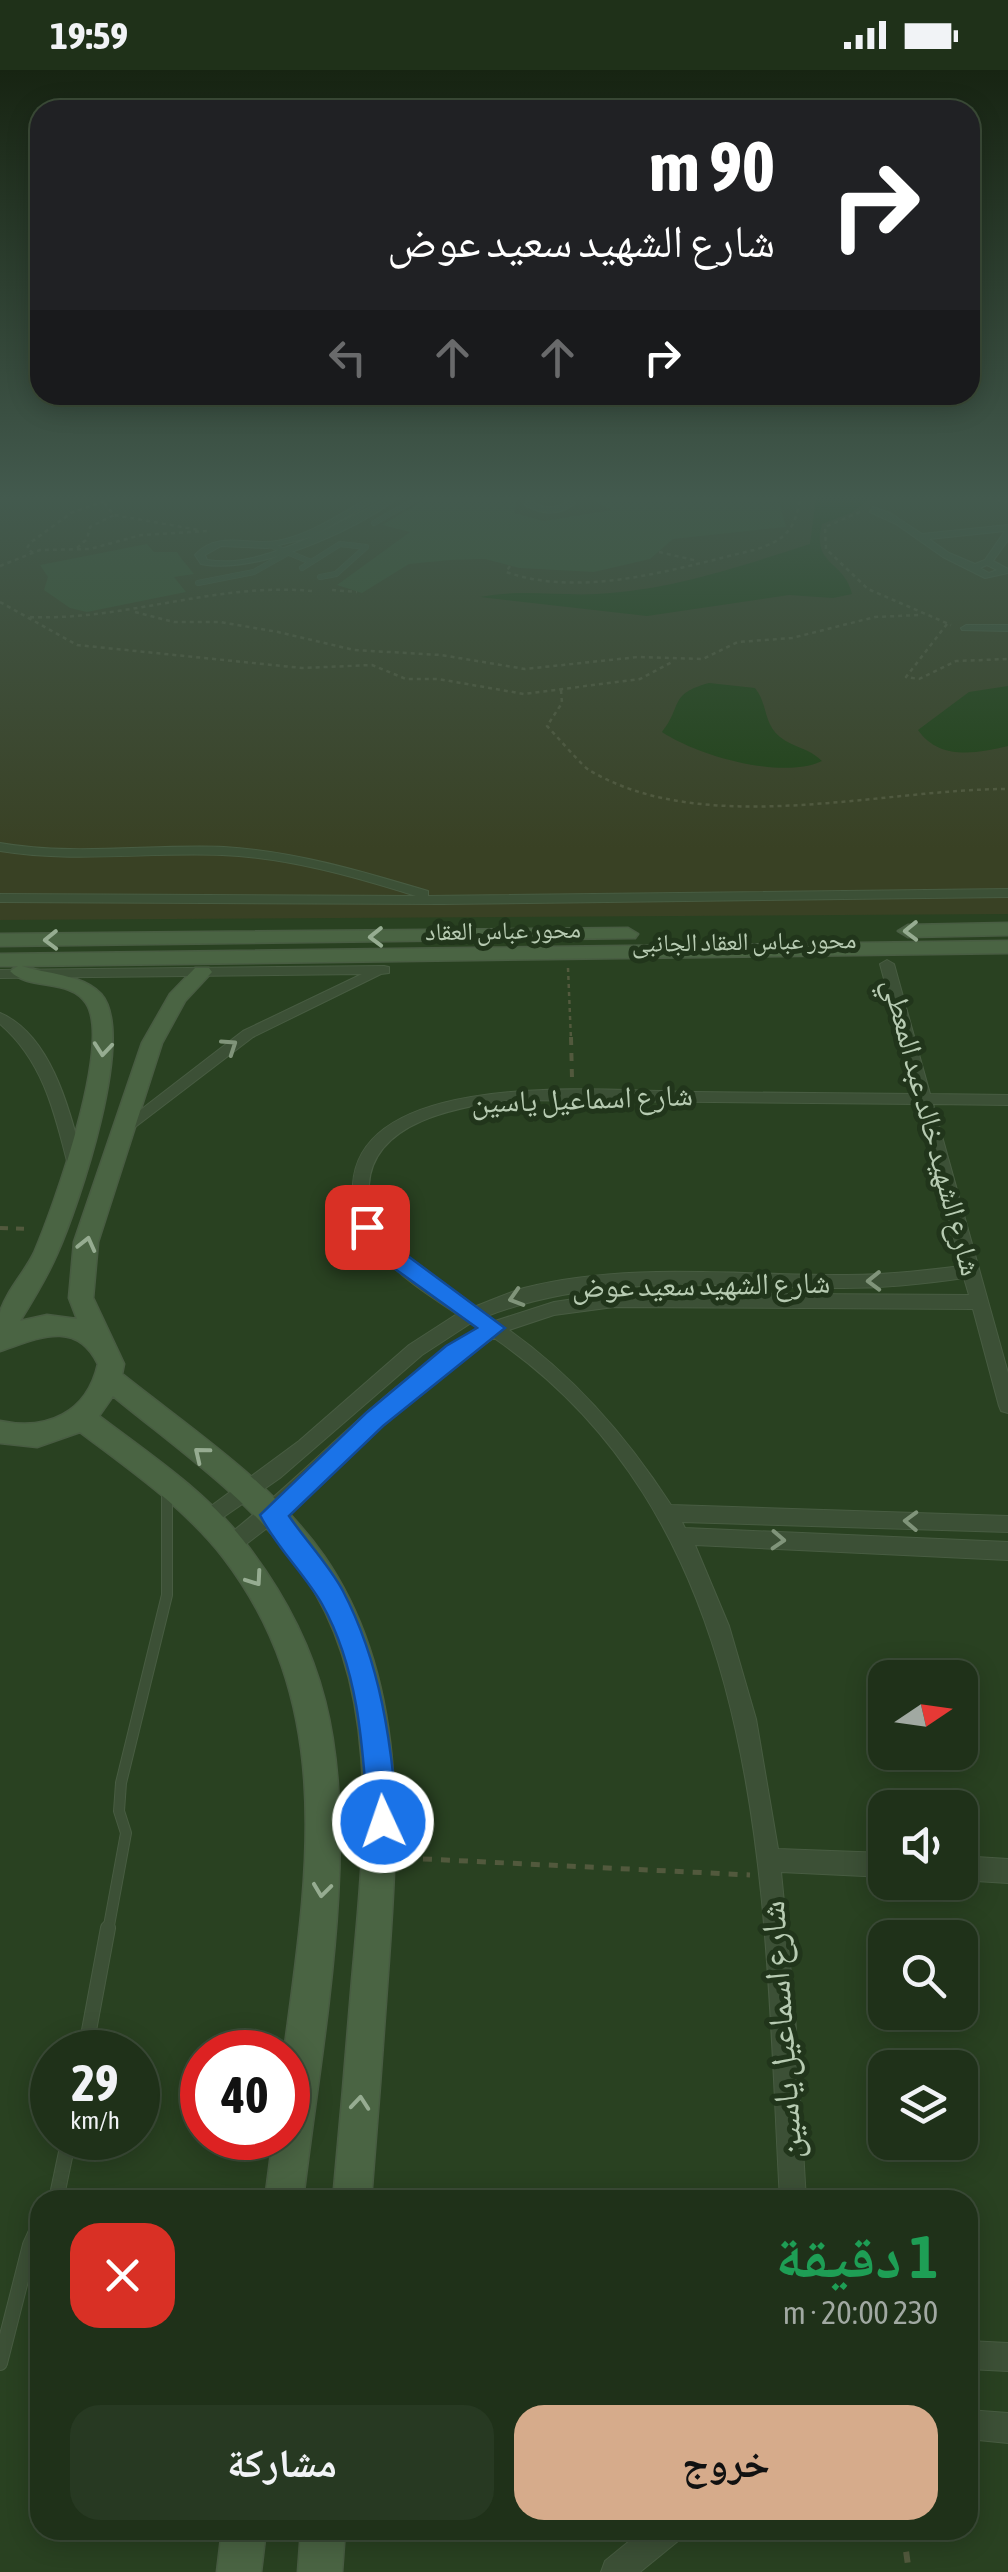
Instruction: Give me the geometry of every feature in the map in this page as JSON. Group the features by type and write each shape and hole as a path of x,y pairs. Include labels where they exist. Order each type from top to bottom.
{"street":[{"path":"966,628 1008,628"},
{"path":"0,848 57,855 165,851 276,854 442,900"},
{"path":"0,898 442,900 1008,892"},
{"name":"محور عباس العقاد","path":"0,960 15,969 297,965 664,942 730,933 1008,929"},
{"path":"730,933 729,940 750,949"},
{"name":"محور عباس العقاد","path":"0,940 664,942 750,949 1003,956"},
{"name":"محور عباس العقاد الجانبى","path":"15,969 202,972 297,965 384,970 887,964 1003,956"},
{"name":"شارع الشهيد خالد عبد المعطي","path":"887,964 1008,1406"},
{"path":"0,1332 34,1278 54,1230 98,1088 104,1022 96,1001 76,986 15,969"},
{"path":"126,1129 248,1034 384,970"},
{"path":"0,1432 46,1434 82,1418 104,1393 111,1364 80,1298 86,1242 152,1043 177,998 202,972"},
{"path":"0,1017 31,1043 44,1063 75,1162"},
{"name":"شارع اسماعيل ياسين","path":"792,2190 770,1868 749,1738 719,1631 680,1536 669,1513 600,1422 561,1383 494,1328 385,1251 367,1227 360,1202 362,1176 373,1152 393,1131 420,1115 476,1099 573,1093 1008,1100"},
{"name":"شارع الشهيد سعيد عوض","path":"206,1522 248,1493 422,1344 472,1314 519,1296 616,1281 882,1281 971,1270"},
{"name":"شارع الشهيد سعيد عوض","path":"230,1545 273,1515 413,1387 494,1328 564,1305 614,1300 980,1302"},
{"path":"0,1341 45,1324 82,1329 97,1338"},
{"path":"110,1379 273,1515 332,1596 359,1663 380,1758 380,1857 353,2190"},
{"path":"82,1418 167,1485 230,1545 262,1588 299,1664 321,1755 326,1858 285,2190"},
{"path":"669,1513 1008,1524"},
{"path":"846,1519 849,1544"},
{"path":"680,1536 1008,1551"},
{"name":"شارع اسماعيل ياسين","path":"770,1868 868,1865"},
{"path":"978,1869 1008,1870"},
{"path":"978,2356 1008,2357"},
{"path":"978,2426 1008,2428"},
{"path":"239,2572 243,2540"},
{"path":"320,2572 323,2540"},
{"path":"616,2572 655,2540"}],"lane":[{"path":"89,2030 126,1833 120,1810 121,1783 166,1595 167,1485"},
{"path":"58,2190 65,2160"},
{"path":"0,2363 30,2257"}],"path":[{"path":"26,615 67,643 302,668 382,666 406,678 457,682 506,692 640,680 676,659"},
{"path":"30,617 79,619 113,615"},
{"path":"146,615 174,622 220,622 342,648 441,655 510,668 554,669 638,657 703,658 738,642 804,636 865,618 920,615 966,628"},
{"path":"947,624 930,651 910,664 906,676 919,679 956,661 1008,659"},
{"path":"561,690 562,703 547,726 552,734 570,746 584,768 657,800 773,803 1008,789"},
{"path":"568,968 573,1093"},
{"path":"0,1228 54,1230"},
{"path":"380,1857 770,1868"},
{"path":"904,2540 909,2572"}],"shaded area":[{"path":"0,615 1008,615 1008,914 0,920"},
{"path":"709,683 755,688 775,732 822,761 805,766 763,767 718,757 662,732 682,696"},
{"path":"1008,686 1008,746 958,752 936,746 918,730 969,692"}],"route":[{"path":"367,1227 385,1251 494,1328 454,1353 374,1420 273,1515 332,1596 354,1645 370,1699 380,1758 383,1822"}]}
